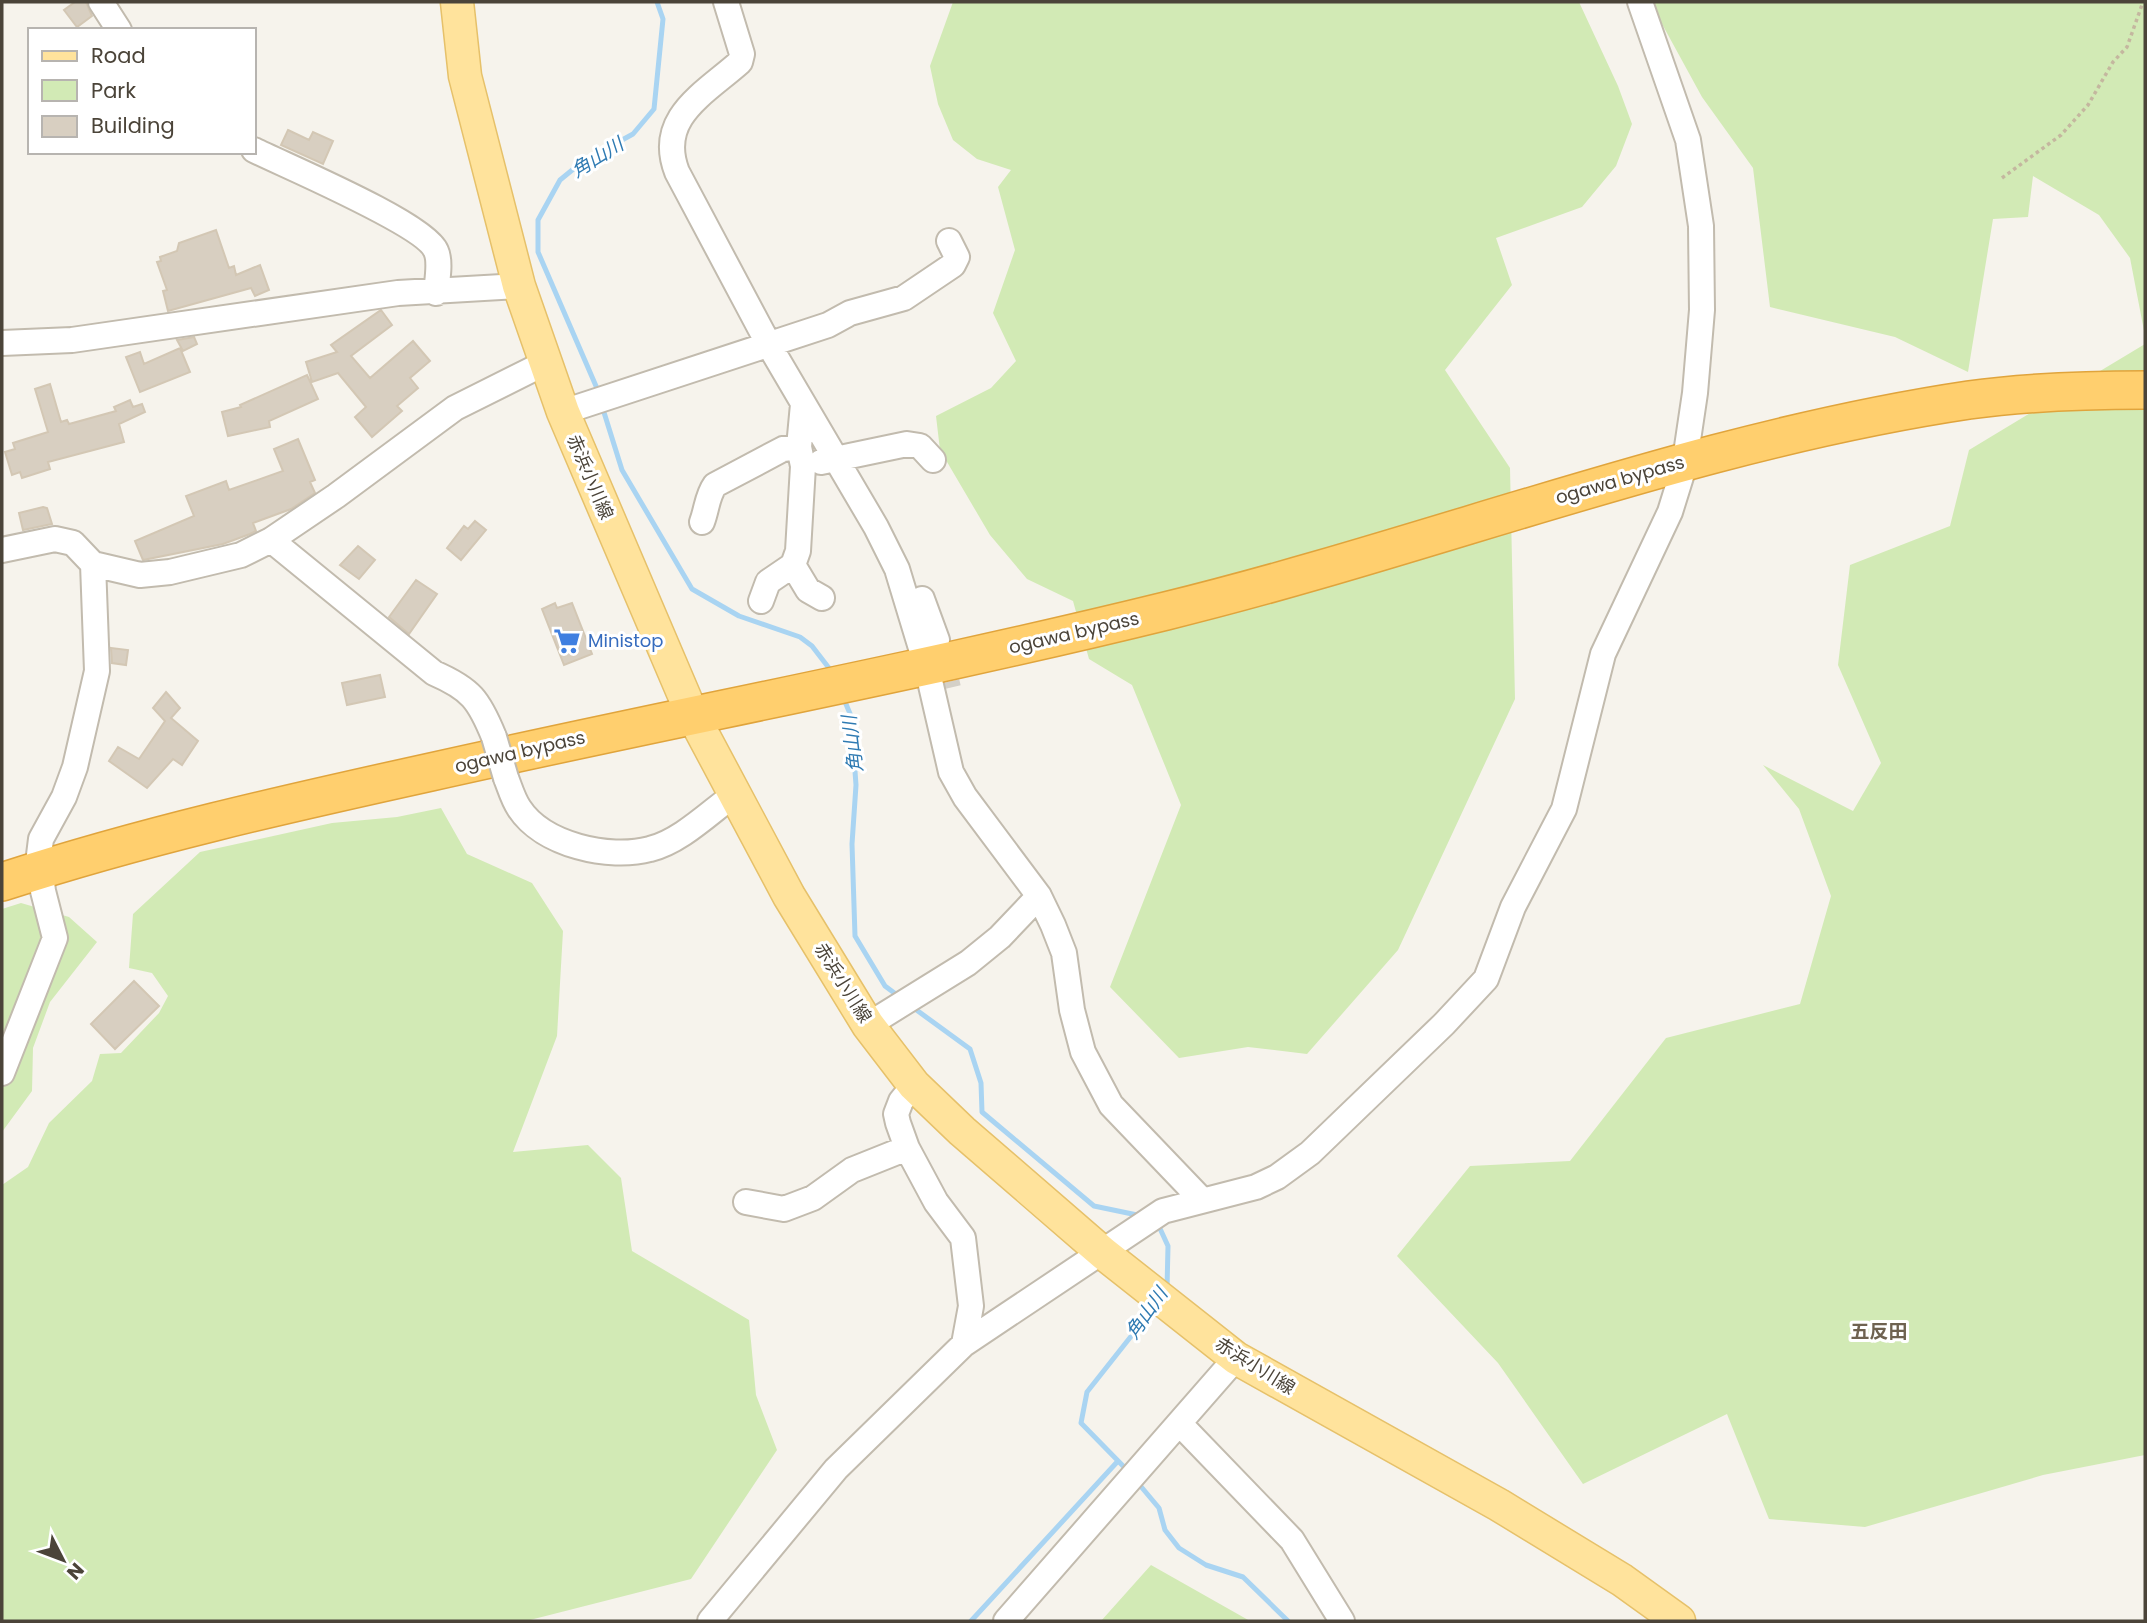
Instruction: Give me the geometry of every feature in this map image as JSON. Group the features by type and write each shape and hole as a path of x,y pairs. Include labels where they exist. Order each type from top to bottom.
{"highway":[{"name":"ogawa bypass","path":"2,882 40,869 231,817 692,714 937,665 1190,605 1684,462 1868,417 1974,400 2145,390"}],"main road":[{"name":"赤浜小川線","path":"457,2 465,76 519,286 545,363 584,405 692,714 789,896 868,1025 914,1085 962,1131 1103,1253 1236,1358 1499,1505 1622,1580 1679,1621"}],"street":[{"path":"101,2 118,28"},
{"path":"726,2 742,54 740,62 684,111 675,124 670,155 691,202 769,345 897,569 937,665 951,772 965,797 1039,896 1064,953 1072,1010 1083,1052 1111,1105 1202,1199"},
{"path":"710,1621 836,1469 964,1343 1163,1211 1256,1187 1277,1177 1310,1153 1444,1024 1486,979 1513,907 1564,808 1603,654 1670,512 1684,462 1695,393 1702,310 1701,226 1688,140 1640,2"},
{"path":"256,151 398,220 433,245 438,254 436,293"},
{"path":"584,405 828,325 850,313 904,299 953,265 957,257 949,241"},
{"path":"2,343 72,340 398,293 436,293 519,286"},
{"path":"2,550 55,539 74,543 93,564 140,575 170,572 241,555 271,540 455,408 545,363"},
{"path":"803,404 801,527 793,565 808,590 822,598"},
{"path":"702,522 708,508 709,493 715,485 783,449 801,457 835,458 907,444 920,446 933,460"},
{"path":"271,540 434,673 461,685 474,697 494,737 518,807 543,832 567,842 607,852 650,849 668,842 735,794"},
{"path":"2,1073 55,938 40,869 41,839 64,797 75,767 97,671 93,564"},
{"path":"761,601 768,582 793,565"},
{"path":"868,1025 968,963 1000,937 1039,896"},
{"path":"914,1085 901,1101 896,1114 907,1147 936,1202 963,1238 971,1306 964,1343"},
{"path":"746,1202 784,1209 813,1198 852,1170 907,1147"},
{"path":"1006,1621 1236,1358"},
{"path":"1180,1424 1293,1540 1342,1621"}],"path":[{"path":"2001,178 2062,135 2088,105 2113,62 2126,47 2143,2"}],"green space":[{"path":"953,2 1579,2 1618,86 1632,124 1616,166 1582,207 1496,238 1512,285 1445,370 1510,468 1515,699 1398,950 1307,1054 1248,1047 1179,1058 1110,987 1181,805 1132,685 1089,659 1073,601 1027,579 990,535 940,450 936,416 991,388 1016,361 993,313 1015,250 998,187 1011,170 977,159 953,140 938,104 930,66"},
{"path":"1650,2 2145,2 2145,336 2130,258 2099,215 2033,176 2028,217 1993,219 1968,372 1895,337 1770,307 1753,168 1702,97"},
{"path":"2145,344 2145,1455 2043,1475 1865,1527 1769,1519 1727,1414 1583,1484 1498,1363 1397,1256 1470,1166 1570,1161 1666,1038 1800,1004 1831,896 1799,809 1763,765 1853,811 1881,763 1838,665 1850,565 1950,526 1969,450"},
{"path":"441,808 467,854 532,883 563,931 557,1036 513,1152 588,1145 621,1178 632,1251 749,1320 756,1395 777,1450 691,1579 526,1621 2,1621 2,1185 28,1167 49,1123 92,1081 100,1054 121,1053 159,1013 168,996 152,973 129,968 133,914 200,852 332,823 397,817"},
{"path":"21,903 69,917 97,942 50,1002 33,1048 32,1091 2,1132 2,909"},
{"path":"1151,1565 1250,1621 1101,1621"}],"building":[{"path":"75,2 86,2 92,16 77,27 64,10"},
{"path":"288,130 309,140 313,132 333,141 323,164 281,145"},
{"path":"216,230 229,268 234,266 236,275 260,265 269,290 255,296 251,288 168,311 163,291 167,290 157,262 161,261 160,257 177,251 179,243"},
{"path":"381,310 392,325 351,356 370,378 413,341 430,361 410,378 418,388 397,406 402,411 372,437 355,417 366,407 338,373 312,382 306,362 337,352 331,345"},
{"path":"194,337 197,344 183,351 177,340"},
{"path":"180,348 190,372 140,392 126,357 140,352 144,364"},
{"path":"307,375 318,399 269,421 270,427 228,436 222,412 241,407 240,405"},
{"path":"50,384 61,422 67,420 69,424 116,411 114,407 130,400 133,407 142,404 145,412 119,424 124,442 48,462 50,469 22,478 20,472 12,475 5,452 15,449 13,443 48,432 35,389"},
{"path":"298,439 315,480 310,482 315,493 291,509 253,523 256,531 250,534 223,544 143,560 135,541 194,516 186,496 226,481 229,490 283,471 274,449"},
{"path":"47,508 52,524 23,530 19,513"},
{"path":"475,521 486,530 461,560 447,548 464,526 468,529"},
{"path":"358,546 375,560 359,579 340,565"},
{"path":"416,580 437,594 409,634 389,617"},
{"path":"555,603 557,608 572,603 592,654 564,665 542,609"},
{"path":"111,648 128,650 126,665 112,663"},
{"path":"380,675 385,697 347,705 342,683"},
{"path":"166,692 180,708 171,718 198,741 182,765 173,759 147,788 109,761 118,747 139,759 165,721 153,708"},
{"path":"134,981 159,1006 115,1049 91,1024"}],"waterway":[{"name":"角山川","path":"599,393 538,252 538,220 560,180 582,162 633,134 654,109 663,19 657,2"},
{"name":"角山川","path":"602,406 622,470 692,589 739,616 800,637 812,646 832,672"},
{"name":"角山川","path":"843,697 851,716 856,785 852,844 855,936 885,986 901,998"},
{"name":"角山川","path":"911,1006 970,1049 981,1083 982,1112 1094,1206 1142,1216"},
{"name":"角山川","path":"1157,1222 1168,1246 1167,1289"},
{"name":"角山川","path":"1127,1470 1081,1423 1087,1392 1155,1306"},
{"path":"971,1621 1118,1461"},
{"path":"1138,1483 1159,1508 1165,1530 1179,1548 1206,1565 1243,1577 1288,1621"}],"tunnel":[{"path":"939,647 949,688"}],"place":[{"name":"Ministop","path":"567,641"}],"district":[{"name":"五反田","path":"1879,1331"}]}
